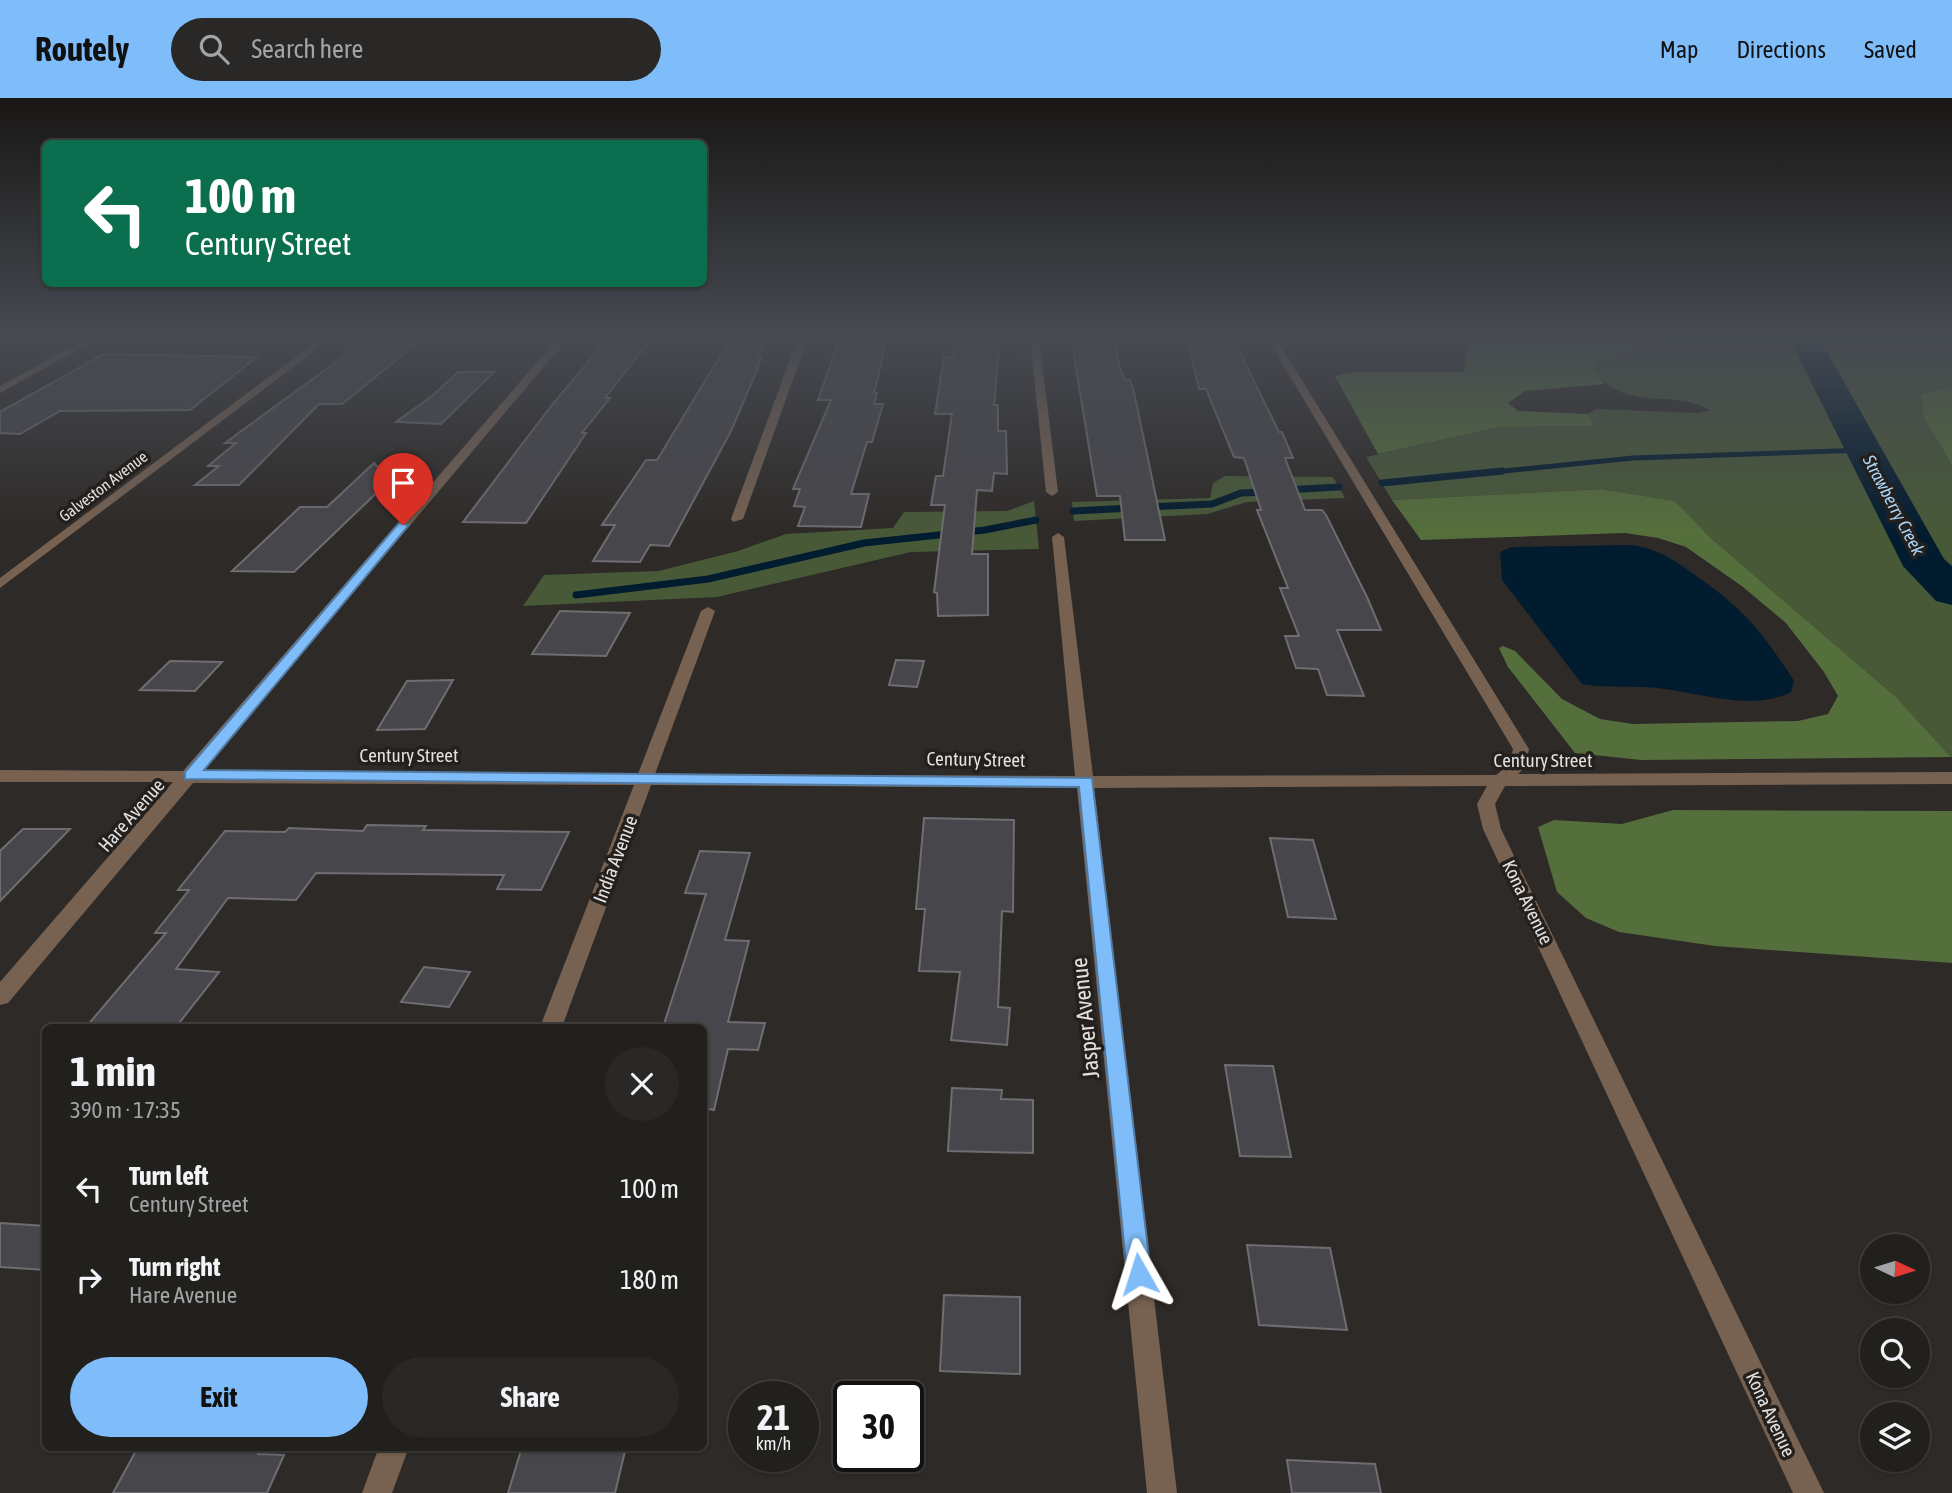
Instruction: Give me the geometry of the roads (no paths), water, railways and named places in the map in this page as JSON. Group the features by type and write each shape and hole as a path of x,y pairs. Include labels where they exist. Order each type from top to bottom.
{"street":[{"name":"Galveston Avenue","path":"0,584 240,403"},
{"name":"Hare Avenue","path":"0,997 508,403"},
{"path":"737,519 779,403"},
{"path":"1042,403 1052,492"},
{"name":"Kona Avenue","path":"1311,403 1521,750 1517,767 1498,782 1486,804 1492,829 1809,1493"},
{"name":"Jasper Avenue","path":"1058,537 1162,1493"},
{"name":"India Avenue","path":"552,1024 708,611"},
{"name":"Century Street","path":"0,776 645,777 1086,782 1952,778"},
{"path":"377,1493 393,1451"}],"water":[{"path":"1632,545 1660,553 1676,562 1741,612 1763,636 1794,681 1791,692 1756,701 1718,698 1660,688 1582,684 1502,580 1500,552 1511,547"}],"waterway":[{"name":"Strawberry Creek","path":"1839,403 1926,566 1952,591"},
{"path":"1484,473 1633,458 1864,450"},
{"path":"1382,483 1502,471"},
{"path":"1285,490 1339,487"},
{"path":"1147,507 1212,504 1241,493 1266,492"},
{"path":"1073,511 1132,508"},
{"path":"576,595 708,579 864,543 985,530 1036,520"}]}
